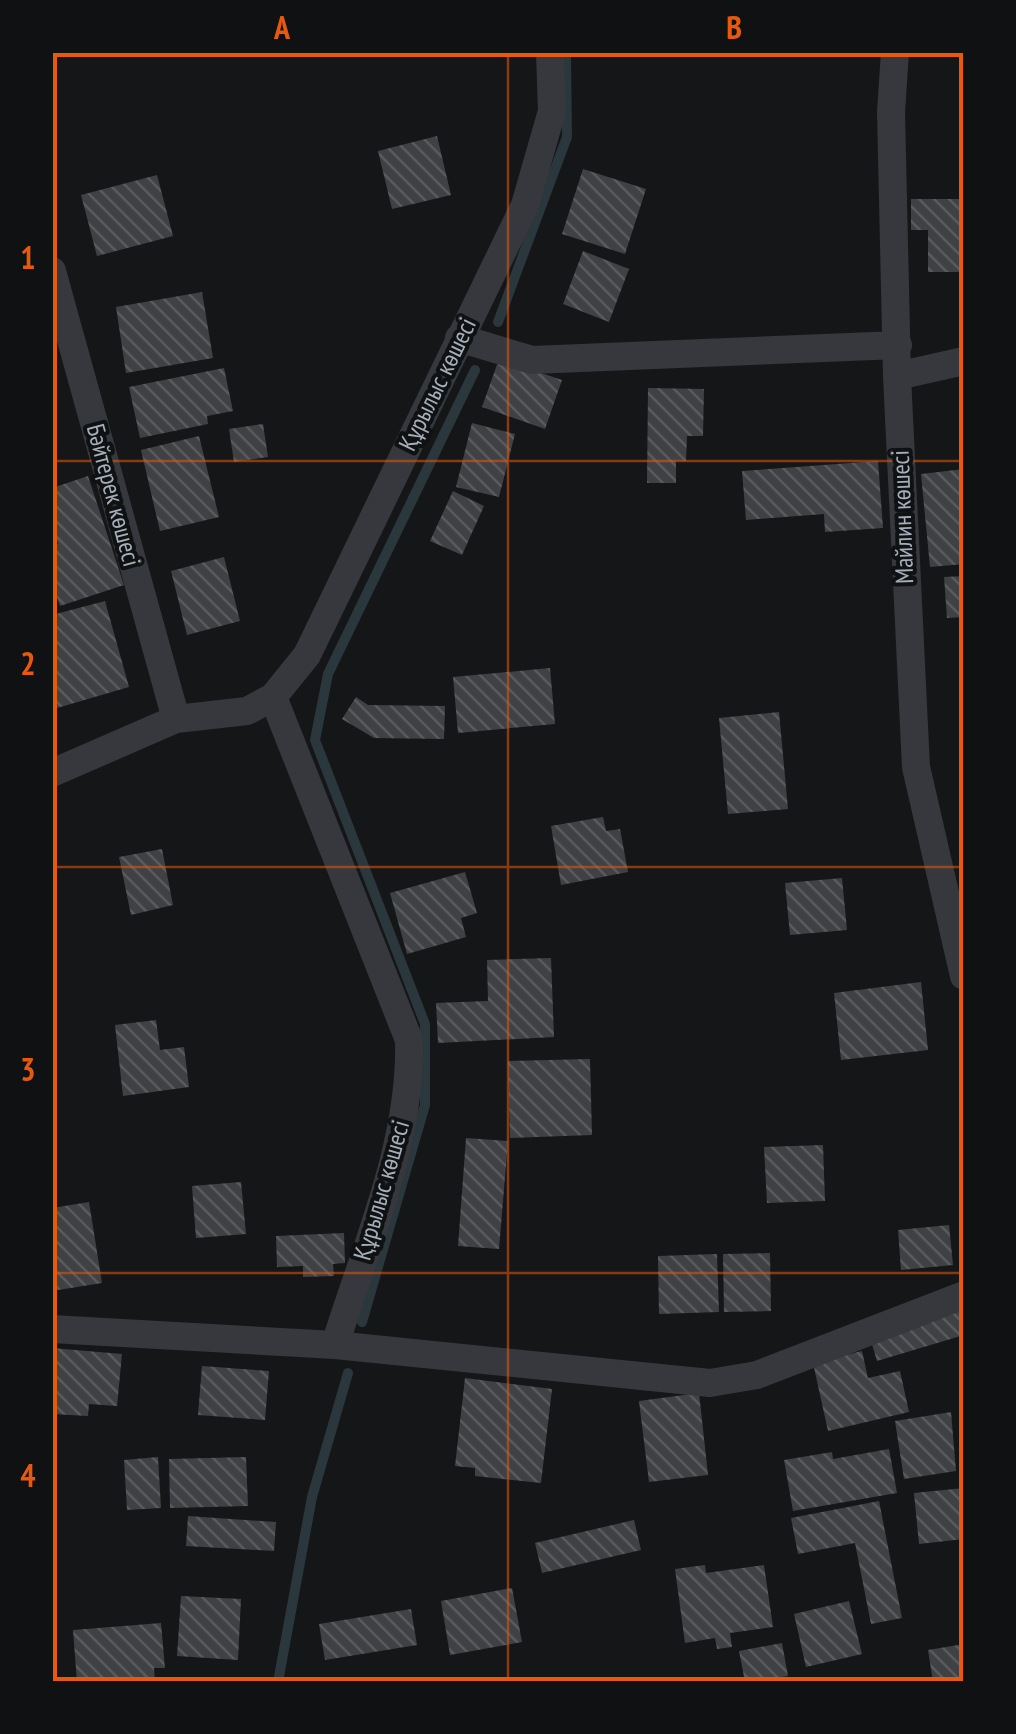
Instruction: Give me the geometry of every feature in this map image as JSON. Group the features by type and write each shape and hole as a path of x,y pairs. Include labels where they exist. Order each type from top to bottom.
{"street":[{"name":"Құрылыс көшесі","path":"335,1345 402,1126 410,1077 409,1040 273,698 307,655 524,205 552,111 550,52"},
{"name":"Майлин көшесі","path":"894,52 891,112 897,376 916,767 964,976"},
{"name":"Бәйтерек көшесі","path":"52,271 176,718"},
{"path":"458,338 532,360 898,346"},
{"path":"897,376 964,361"},
{"path":"52,774 176,718 247,711 273,698"},
{"path":"52,1330 335,1345 710,1383 757,1375 964,1296"}],"building":[{"path":"437,136 451,195 392,209 378,151"},
{"path":"583,169 646,189 625,254 562,234"},
{"path":"157,175 173,236 97,256 81,195"},
{"path":"911,199 964,199 964,272 928,272 928,230 911,230"},
{"path":"583,251 629,269 609,322 563,304"},
{"path":"202,292 213,358 126,373 116,307"},
{"path":"499,359 562,380 545,429 482,407"},
{"path":"224,368 233,411 207,416 208,424 140,438 129,387"},
{"path":"648,388 704,389 703,436 687,436 686,461 676,461 676,483 647,483"},
{"path":"472,423 515,434 499,497 456,487"},
{"path":"263,424 268,457 234,462 229,429"},
{"path":"199,436 219,517 160,531 141,450"},
{"path":"878,461 883,528 825,532 824,514 746,520 742,471"},
{"path":"964,469 964,564 930,567 921,474"},
{"path":"88,476 124,585 60,606 52,583 52,546 58,544 52,528 52,488"},
{"path":"453,491 484,506 462,555 430,541"},
{"path":"224,557 240,621 187,635 171,571"},
{"path":"964,576 964,617 947,618 944,577"},
{"path":"105,601 129,687 57,708 52,691 52,615"},
{"path":"550,668 555,724 458,733 453,677"},
{"path":"356,697 368,705 445,706 444,739 374,738 342,719"},
{"path":"779,712 788,809 728,814 719,718"},
{"path":"603,817 606,831 620,829 628,872 561,885 551,826"},
{"path":"162,849 173,905 131,915 119,857"},
{"path":"465,872 477,913 461,918 466,937 407,954 390,893"},
{"path":"842,878 847,930 790,935 785,883"},
{"path":"551,958 554,1037 438,1043 436,1003 488,1001 487,960"},
{"path":"921,982 928,1050 841,1060 834,993"},
{"path":"156,1020 160,1050 184,1047 189,1087 123,1096 115,1025"},
{"path":"590,1059 592,1135 510,1138 508,1061"},
{"path":"466,1138 508,1141 499,1249 458,1246"},
{"path":"823,1145 825,1201 767,1203 764,1147"},
{"path":"241,1182 246,1234 196,1238 192,1186"},
{"path":"89,1202 102,1283 52,1291 52,1208"},
{"path":"949,1225 953,1265 901,1270 898,1230"},
{"path":"344,1233 345,1263 333,1264 334,1276 303,1277 303,1266 277,1267 276,1236"},
{"path":"770,1253 771,1311 724,1312 723,1254"},
{"path":"717,1254 719,1312 659,1314 658,1256"},
{"path":"964,1305 964,1335 877,1361 869,1334"},
{"path":"52,1348 122,1354 117,1406 89,1404 88,1416 52,1414"},
{"path":"862,1351 868,1378 900,1371 909,1412 828,1431 813,1363"},
{"path":"202,1366 269,1371 265,1420 198,1415"},
{"path":"465,1378 552,1389 541,1483 475,1476 475,1468 455,1466"},
{"path":"699,1393 708,1475 649,1482 639,1401"},
{"path":"951,1412 956,1471 904,1479 895,1421"},
{"path":"889,1449 897,1493 793,1511 784,1460 832,1452 833,1459"},
{"path":"158,1457 161,1508 127,1510 124,1460"},
{"path":"246,1457 248,1506 170,1508 169,1459"},
{"path":"964,1488 964,1539 919,1544 914,1493"},
{"path":"879,1501 902,1618 871,1624 855,1543 798,1554 791,1518"},
{"path":"188,1516 276,1522 274,1551 186,1546"},
{"path":"634,1520 641,1550 542,1573 535,1543"},
{"path":"705,1565 706,1573 764,1565 773,1627 730,1633 732,1647 717,1649 715,1638 685,1643 675,1569"},
{"path":"512,1588 522,1642 450,1655 441,1601"},
{"path":"181,1596 241,1599 238,1660 177,1656"},
{"path":"849,1601 862,1654 806,1667 794,1614"},
{"path":"411,1609 417,1645 325,1660 319,1624"},
{"path":"161,1623 165,1668 154,1668 155,1682 77,1682 73,1630"},
{"path":"782,1643 788,1676 745,1682 739,1651"},
{"path":"964,1644 964,1682 933,1682 928,1650"}],"waterway":[{"path":"498,322 567,137 566,52"},
{"path":"362,1322 425,1105 425,1024 315,740 328,674 475,370"},
{"path":"278,1682 312,1497 348,1373"}]}
